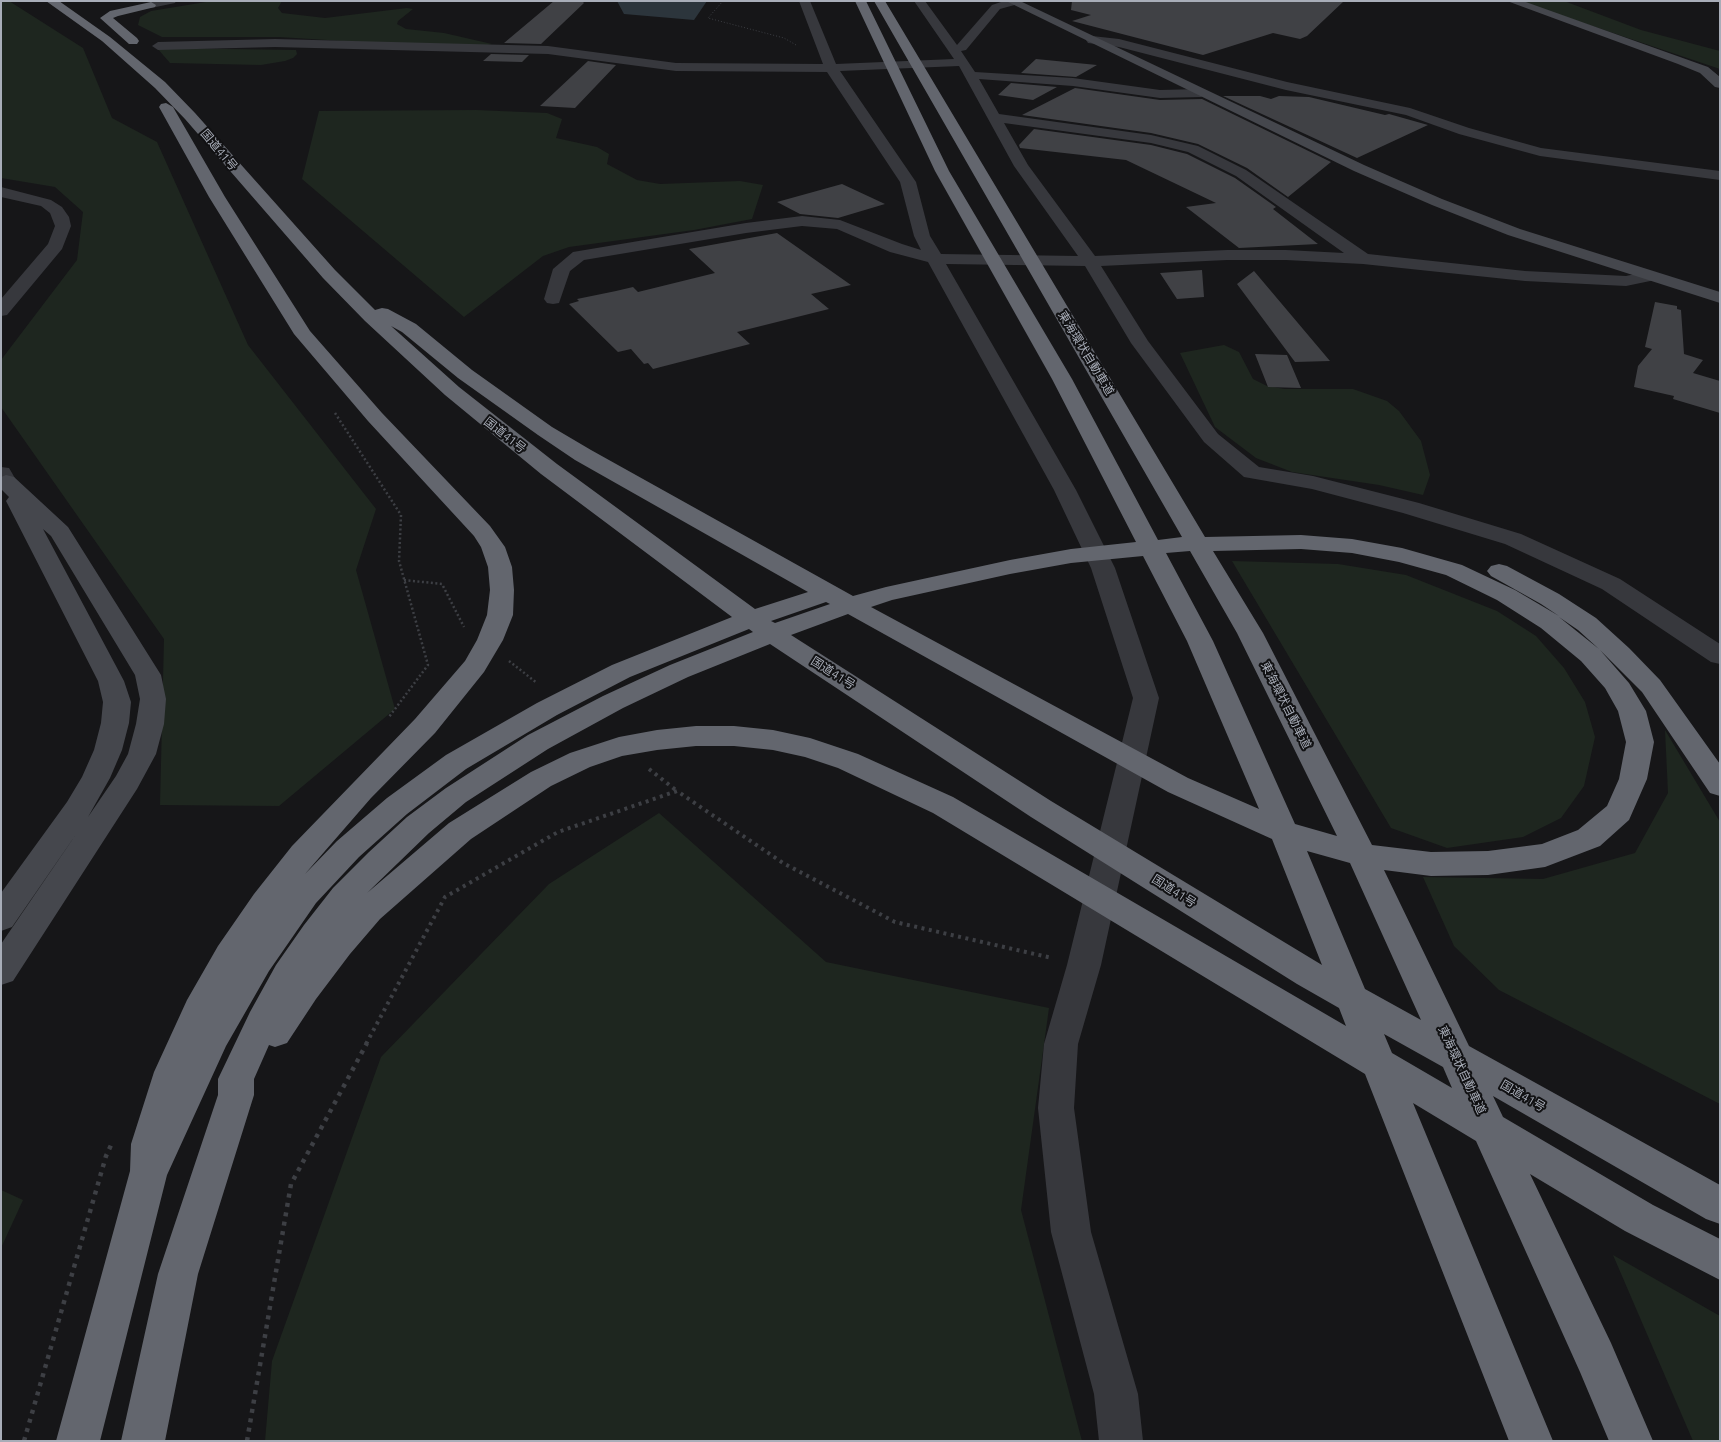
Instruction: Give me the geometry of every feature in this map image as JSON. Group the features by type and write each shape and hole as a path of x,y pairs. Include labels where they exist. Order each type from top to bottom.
{"highway":[{"name":"国道41号","path":"51,1 143,64 180,95 339,271 382,313 496,413 736,600"},
{"name":"国道41号","path":"61,1 114,36 143,64 329,274 371,317 452,391 564,480 803,646 1309,974 1582,1119 1720,1185"},
{"path":"860,1 942,171 1062,379 1200,641 1298,864 1515,1398 1530,1441"},
{"name":"東海環状自動車道","path":"879,1 1250,634 1364,860 1596,1358 1631,1441"},
{"path":"78,1441 149,1171 150,1144 172,1072 199,1010 230,955 265,903 303,854 425,726 475,666 490,640 500,615 502,590 500,567 493,548 482,531 375,417 303,334 217,197 163,102 151,87 134,42 106,18 114,13 151,5"},
{"path":"96,10 151,5"},
{"path":"382,313 410,328 465,374 545,431 583,455 878,621 1178,785 1293,836 1361,855 1431,864 1488,863 1545,855 1589,838 1619,812 1633,779 1640,742 1632,711 1616,683 1590,655 1550,622 1506,595 1454,570 1402,555 1352,546 1301,542 1243,533"},
{"path":"149,1171 164,1143 212,1038 256,961 306,894 348,849 397,806 456,762 547,709 621,671 734,625 867,581 923,566 1067,548 1168,546 1243,533 1312,526 1353,529 1397,536 1437,547 1513,577 1550,598 1587,624 1651,686 1720,786"},
{"path":"143,1441 178,1274 236,1095 236,1079 262,1022 288,975 315,934 344,897 380,860 418,826 496,768 538,742 613,702 679,671 808,619 904,590 1067,548"},
{"path":"236,1095 248,1080 271,1038 309,982 338,945 370,910 460,831 540,779 580,760 620,747 657,740 715,736 773,740 810,748 848,761 943,805 1639,1218 1720,1260"},
{"name":"国道41号","path":"1582,1119 1720,1206"}],"street":[{"path":"151,5 171,1"},
{"path":"804,1 829,63 908,182 922,236 1065,490 1095,550 1103,568 1146,698 1084,965 1061,1044 1056,1108 1071,1232 1116,1394 1121,1441"},
{"path":"919,1 963,62 1022,166 1090,261 1140,343 1211,438 1252,472 1313,483 1411,508 1513,539 1611,584 1720,656"},
{"path":"1512,1 1682,61 1704,70 1720,84"},
{"path":"954,50 962,47 996,7 1012,2 1201,93 1437,202 1514,232 1720,298"},
{"path":"1092,40 1119,43 1286,86 1402,110 1464,131 1540,152 1720,176"},
{"path":"158,46 275,43 505,48 548,50 676,67 963,62"},
{"path":"970,75 1073,82 1160,94 1201,93"},
{"path":"996,118 1151,139 1193,149 1241,173 1363,259"},
{"path":"1,192 33,198 46,204 56,210 61,217 63,226 56,245 1,311"},
{"path":"553,299 562,269 579,256 746,228 802,221 840,225 896,248 936,260 1090,261 1227,255 1363,259 1525,276 1626,281 1649,276"},
{"path":"1,918 77,810 96,778 108,750 115,724 117,702 112,680 4,478"},
{"path":"1,971 127,782 142,754 150,724 153,699 148,675 60,532 4,478"}],"path":[{"path":"723,1 708,18 784,38 829,63"},
{"path":"333,408 401,515 399,560 428,665 387,720"},
{"path":"404,580 442,584 464,626 469,631"},
{"path":"507,660 541,686"},
{"path":"642,764 677,791 783,864 894,922 1084,965"},
{"path":"247,1441 291,1184 445,897 558,832 677,791"},
{"path":"24,1441 106,1156 114,1139"}],"shaded area":[{"path":"1,1 9,1 83,48 112,118 157,142 248,345 376,509 356,570 395,709 279,806 160,805 164,639 1,407 1,360 77,260 83,212 55,187 1,178"},
{"path":"212,1 282,1 278,8 282,13 325,18 407,8 413,9 398,21 397,24 406,29 444,33 492,44 470,49 279,37 162,37 138,25 140,17 151,11"},
{"path":"617,1 707,1 694,20 624,14"},
{"path":"1518,1 1564,1 1641,30 1720,51 1720,69"},
{"path":"157,48 296,50 297,54 285,61 261,65 170,63"},
{"path":"476,110 547,113 562,119 556,138 597,147 609,154 607,164 637,180 660,184 740,181 763,185 752,219 694,230 569,247 543,256 464,317 302,179 319,111"},
{"path":"1224,345 1239,352 1253,379 1267,386 1285,389 1353,389 1387,401 1399,411 1421,441 1430,475 1423,495 1379,485 1292,472 1256,458 1215,427 1180,353"},
{"path":"1232,561 1338,564 1406,575 1497,611 1536,636 1564,668 1585,702 1595,737 1584,786 1561,818 1523,837 1447,848 1391,828"},
{"path":"1665,730 1720,822 1720,1104 1499,990 1454,946 1423,877 1543,879 1635,853 1668,793"},
{"path":"659,813 826,962 1049,1008 1021,1210 1082,1441 265,1441 272,1361 381,1057 549,884"},
{"path":"1,1190 23,1200 1,1248"},
{"path":"1613,1255 1720,1316 1720,1441 1693,1441"}],"building":[{"path":"554,1 582,1 584,3 541,44 504,43"},
{"path":"1072,1 1344,1 1307,36 1300,39 1273,33 1203,55 1072,21 1091,15 1071,10"},
{"path":"491,54 529,55 522,62 483,61"},
{"path":"1036,59 1097,65 1076,77 1021,73"},
{"path":"588,61 616,65 575,108 540,106"},
{"path":"1011,83 1057,87 1033,100 998,95"},
{"path":"1075,88 1160,100 1202,99 1331,162 1288,197 1247,168 1198,144 1151,133 1022,115"},
{"path":"1223,96 1260,96 1271,99 1279,96 1309,97 1385,115 1389,114 1428,125 1357,158"},
{"path":"1034,129 1151,145 1187,154 1235,178 1276,207 1273,209 1318,244 1239,248 1186,207 1216,203 1126,160 1020,148 1019,145"},
{"path":"842,184 885,204 838,218 800,214 777,202"},
{"path":"777,233 851,285 811,294 829,309 737,332 750,344 653,369 648,363 644,364 631,349 618,352 569,304 579,301 577,299 633,287 638,292 715,273 689,249"},
{"path":"1202,270 1204,297 1177,299 1160,273"},
{"path":"1254,271 1330,361 1295,362 1237,284"},
{"path":"1655,302 1677,306 1677,309 1681,310 1684,354 1703,360 1693,373 1720,381 1720,413 1673,399 1674,396 1634,387 1638,366 1652,349 1645,347"},
{"path":"1255,354 1287,355 1301,388 1268,387"}]}
